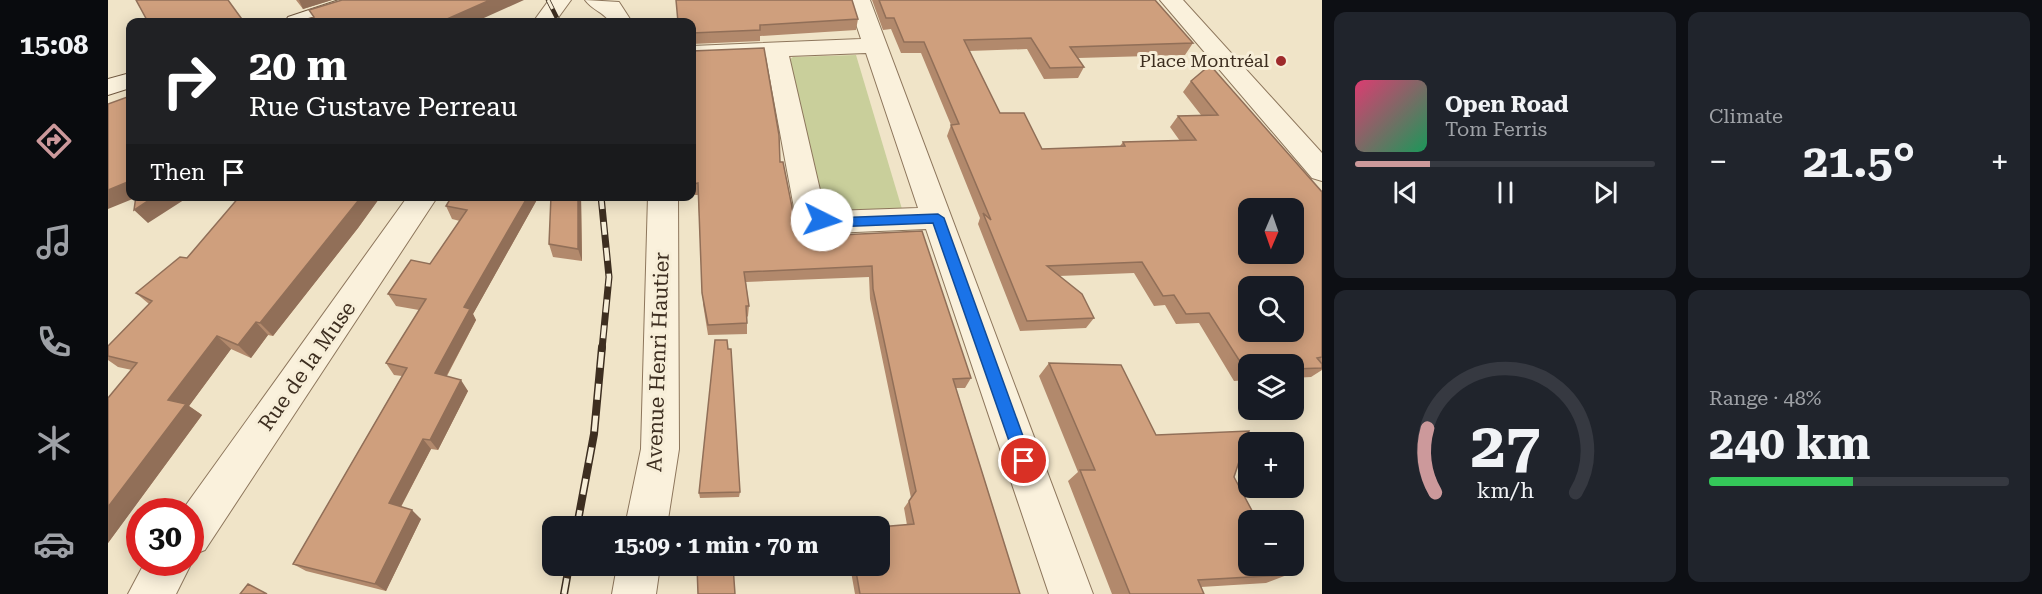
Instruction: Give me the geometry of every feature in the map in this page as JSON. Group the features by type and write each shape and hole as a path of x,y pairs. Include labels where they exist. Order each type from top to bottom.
{"street":[{"path":"308,18 361,0"},
{"path":"547,18 560,0"},
{"path":"596,0 611,7 618,18"},
{"path":"859,0 1071,594"},
{"path":"1171,0 1322,171"},
{"path":"696,53 876,46"},
{"path":"776,50 809,208 815,214 832,222 938,218"},
{"path":"108,87 126,81"},
{"path":"1294,139 1322,138"},
{"name":"Rue de la Muse","path":"204,515 421,201"},
{"name":"Avenue Henri Hautier","path":"648,516 660,449 663,201"},
{"path":"150,594 162,576"},
{"path":"634,594 637,576"}],"green space":[{"path":"856,55 902,209 827,210 816,203 786,62 793,57"}],"building":[{"path":"136,0 228,0 241,18 146,18"},
{"path":"342,0 490,0 450,18 311,18 314,17 309,10"},
{"path":"676,0 852,0 858,19 760,25 760,30 696,33 696,18 678,18"},
{"path":"879,0 1155,0 1193,43 1070,47 1084,67 1050,68 1031,38 964,40 1000,113 1024,113 1042,149 1125,146 1123,142 1196,140 1178,116 1218,115 1191,81 1210,65 1322,192 1322,357 1317,358 1322,368 1304,369 1304,354 1238,354 1238,358 1209,313 1186,314 1174,295 1163,296 1142,262 1047,266 1082,294 1094,318 1027,321 983,213 991,220 951,125 959,124 924,42 904,42 894,18 886,18"},
{"path":"764,48 779,135 780,162 783,162 798,237 922,231 971,378 953,379 1020,594 860,594 857,576 890,576 890,526 914,524 909,501 916,491 873,289 872,266 744,272 749,306 746,306 747,323 708,325 702,293 698,183 696,184 696,51"},
{"path":"126,97 126,183 108,190 108,104"},
{"path":"135,201 148,201 134,210"},
{"path":"236,201 358,201 260,323 256,322 238,345 217,336 168,400 186,404 108,507 108,398 137,363 108,356 108,346 152,301 136,293 180,257 187,258"},
{"path":"449,201 525,201 464,307 470,309 435,373 461,380 430,440 423,439 389,503 412,510 375,584 293,564 407,368 386,363 426,299 388,294 411,260 430,264 467,210 446,206"},
{"path":"551,201 578,201 578,249 549,244"},
{"path":"715,340 727,340 728,349 731,349 740,492 699,493"},
{"path":"1049,363 1121,365 1156,435 1249,431 1238,432 1238,465 1234,477 1238,484 1238,498 1245,498 1252,510 1238,510 1238,576 1269,576 1198,580 1204,594 1130,594 1080,470 1095,470"},
{"path":"697,576 734,576 735,594 698,594"},
{"path":"248,584 267,594 240,594"}],"railway":[{"path":"548,0 557,18"},
{"path":"601,201 609,277 602,349"},
{"path":"579,516 594,434 602,347"},
{"path":"564,594 567,576"}],"place":[{"name":"Place Montréal","path":"1281,61"}],"route":[{"path":"822,220 832,222 938,218 1024,461"}]}
